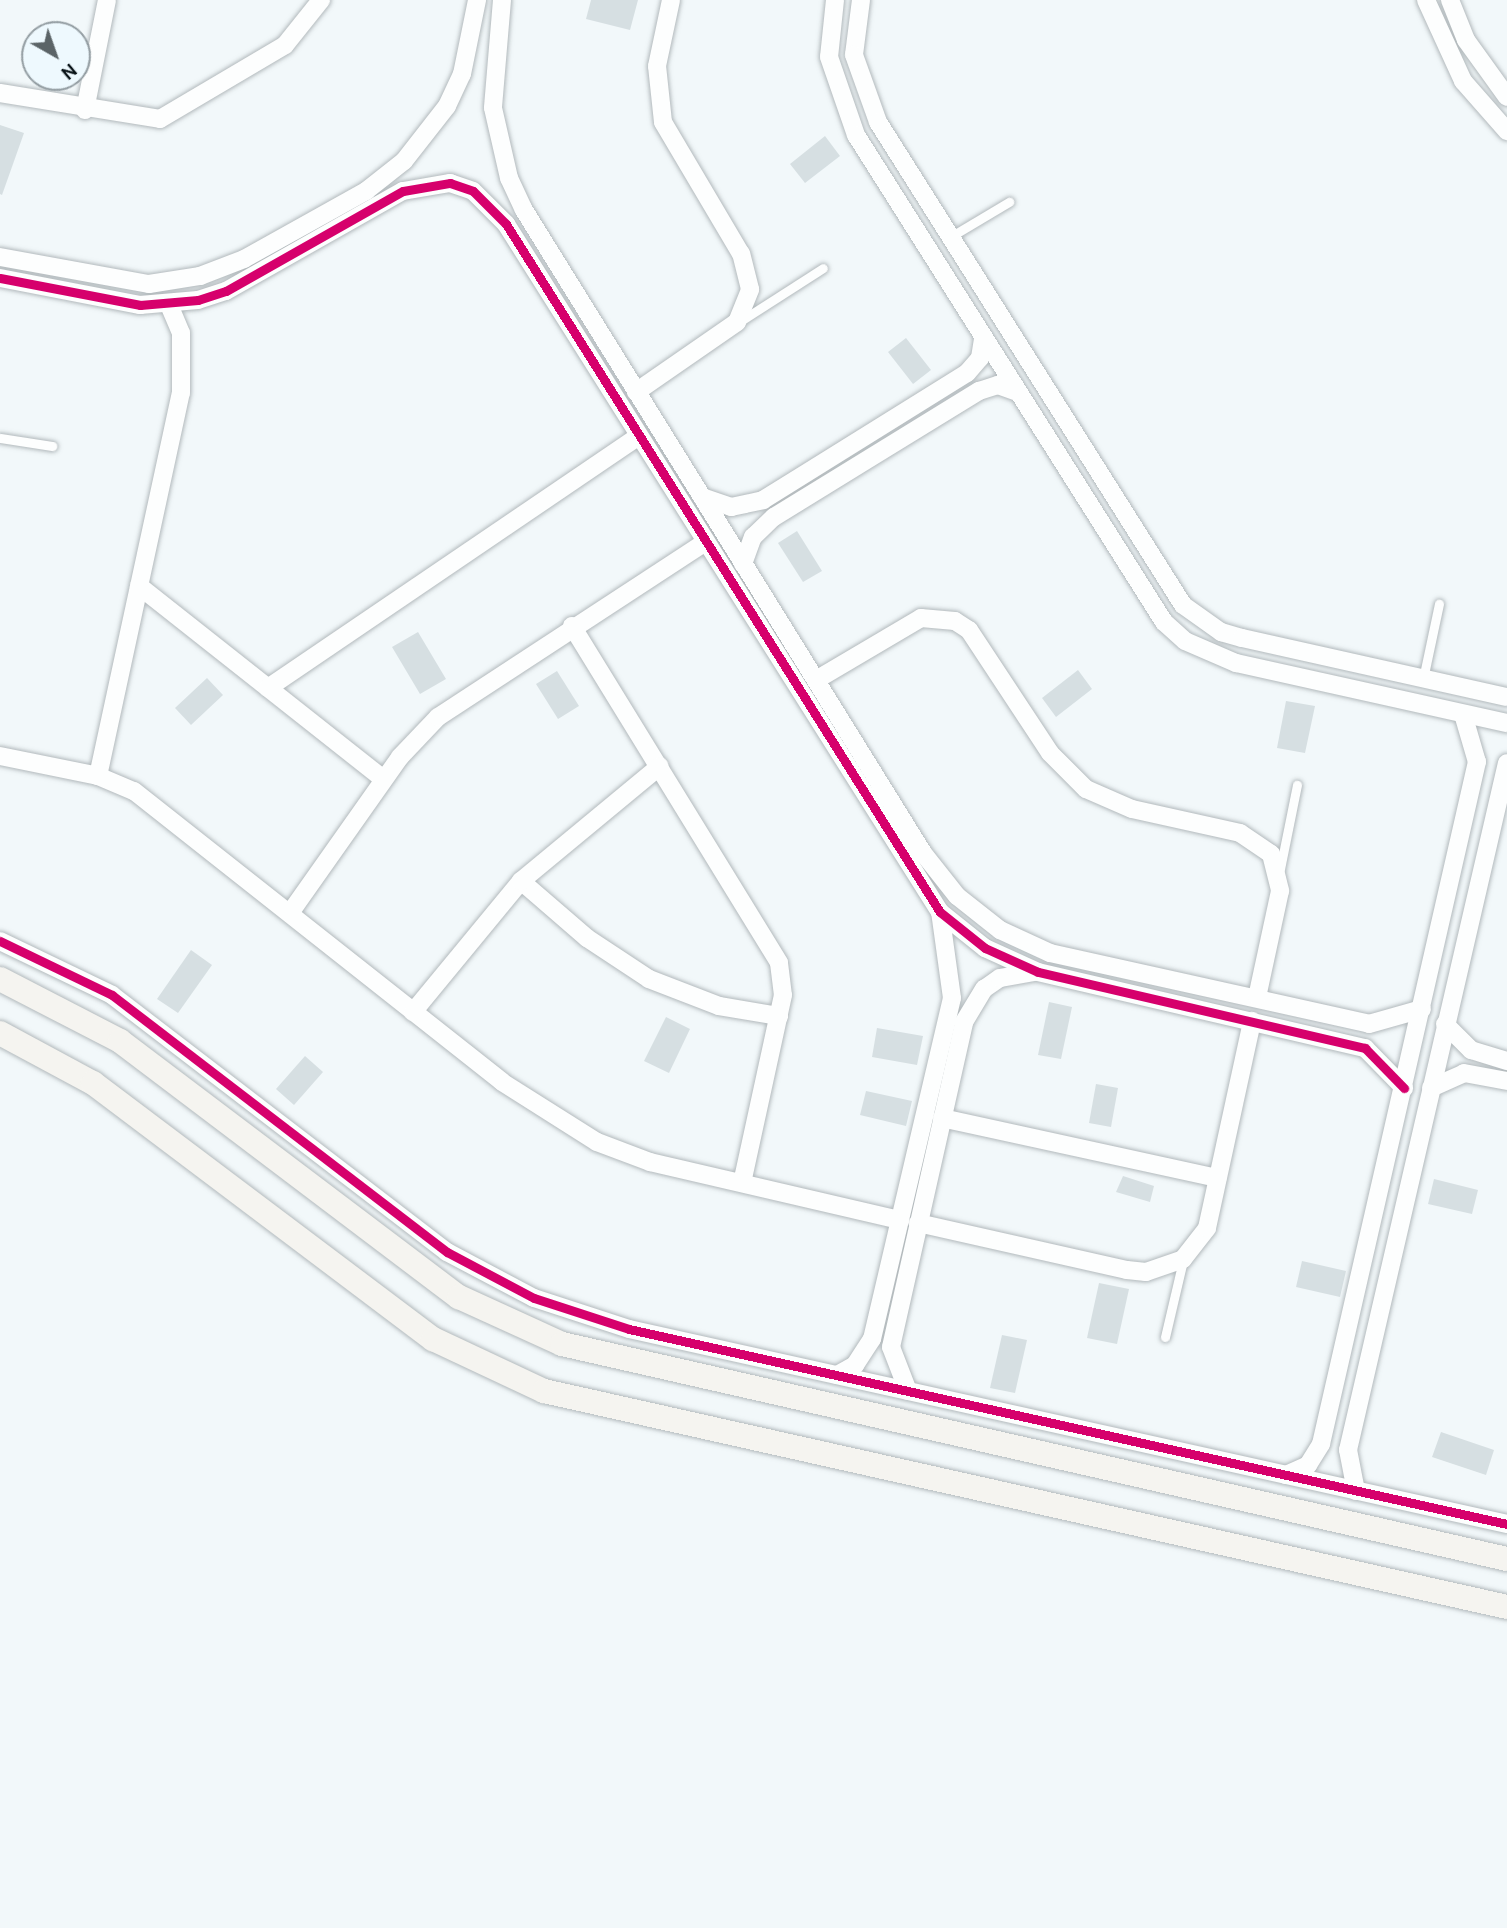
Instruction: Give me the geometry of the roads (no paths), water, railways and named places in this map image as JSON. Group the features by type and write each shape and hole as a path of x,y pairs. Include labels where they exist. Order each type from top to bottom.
{"street":[{"path":"85,110 107,0"},
{"path":"0,93 142,120 178,112 292,39 321,0"},
{"path":"0,257 149,284 201,276 244,259 366,191 404,162 440,116 462,74 477,0"},
{"path":"502,0 492,97 509,178 636,392 931,864 989,922 1050,953 1369,1024 1422,1009"},
{"path":"636,392 737,322 746,306 748,271 663,122 657,66 671,0"},
{"path":"835,0 829,57 844,111 1148,601 1185,641 1236,663 1507,723"},
{"path":"861,0 854,31 858,79 950,237 1183,605 1221,632 1507,697"},
{"path":"1426,0 1463,82 1507,131"},
{"path":"1450,0 1466,40 1507,97"},
{"path":"0,278 110,300 169,305 226,291 403,191 450,183 492,205 940,912 985,948 1038,972 1365,1048 1404,1088"},
{"path":"98,776 184,363 169,305"},
{"path":"702,497 732,507 762,500 967,373 981,358 983,338"},
{"path":"743,564 753,537 774,517 979,391 998,385 1017,392"},
{"path":"268,688 638,437"},
{"path":"290,913 383,779 459,700 704,543"},
{"path":"139,586 383,779"},
{"path":"816,680 905,624 938,617 954,621 979,644 1050,753 1086,789 1132,809 1249,837 1271,854 1279,872 1257,997"},
{"path":"572,626 773,948 783,979 779,1016 742,1183"},
{"path":"1286,1475 1308,1465 1321,1444 1404,1088 1477,762 1463,714"},
{"path":"0,757 98,776 150,802 529,1102 597,1142 650,1162 1126,1270 1146,1272 1183,1259 1207,1228 1252,1021"},
{"path":"1356,1491 1348,1450 1507,763"},
{"path":"413,1012 521,881 660,766"},
{"path":"521,881 587,938 649,979 719,1006 779,1016"},
{"path":"908,1391 891,1347 909,1221 952,998 940,912"},
{"path":"0,941 111,995 447,1252 489,1276 629,1329 1507,1524"},
{"path":"837,1375 855,1365 872,1339 942,1118 972,1004 1000,978 1038,972"},
{"path":"0,979 120,1041 450,1291 562,1344 1507,1559"},
{"path":"1445,1024 1471,1050 1507,1061"},
{"path":"0,1033 93,1083 412,1326 544,1391 1507,1607"},
{"path":"1431,1088 1464,1073 1507,1081"},
{"path":"942,1118 1218,1178"}],"lane":[{"path":"950,237 1009,202"},
{"path":"737,322 823,268"},
{"path":"0,438 52,446"},
{"path":"1423,679 1439,604"},
{"path":"1279,872 1297,785"},
{"path":"1165,1337 1183,1259"}]}
